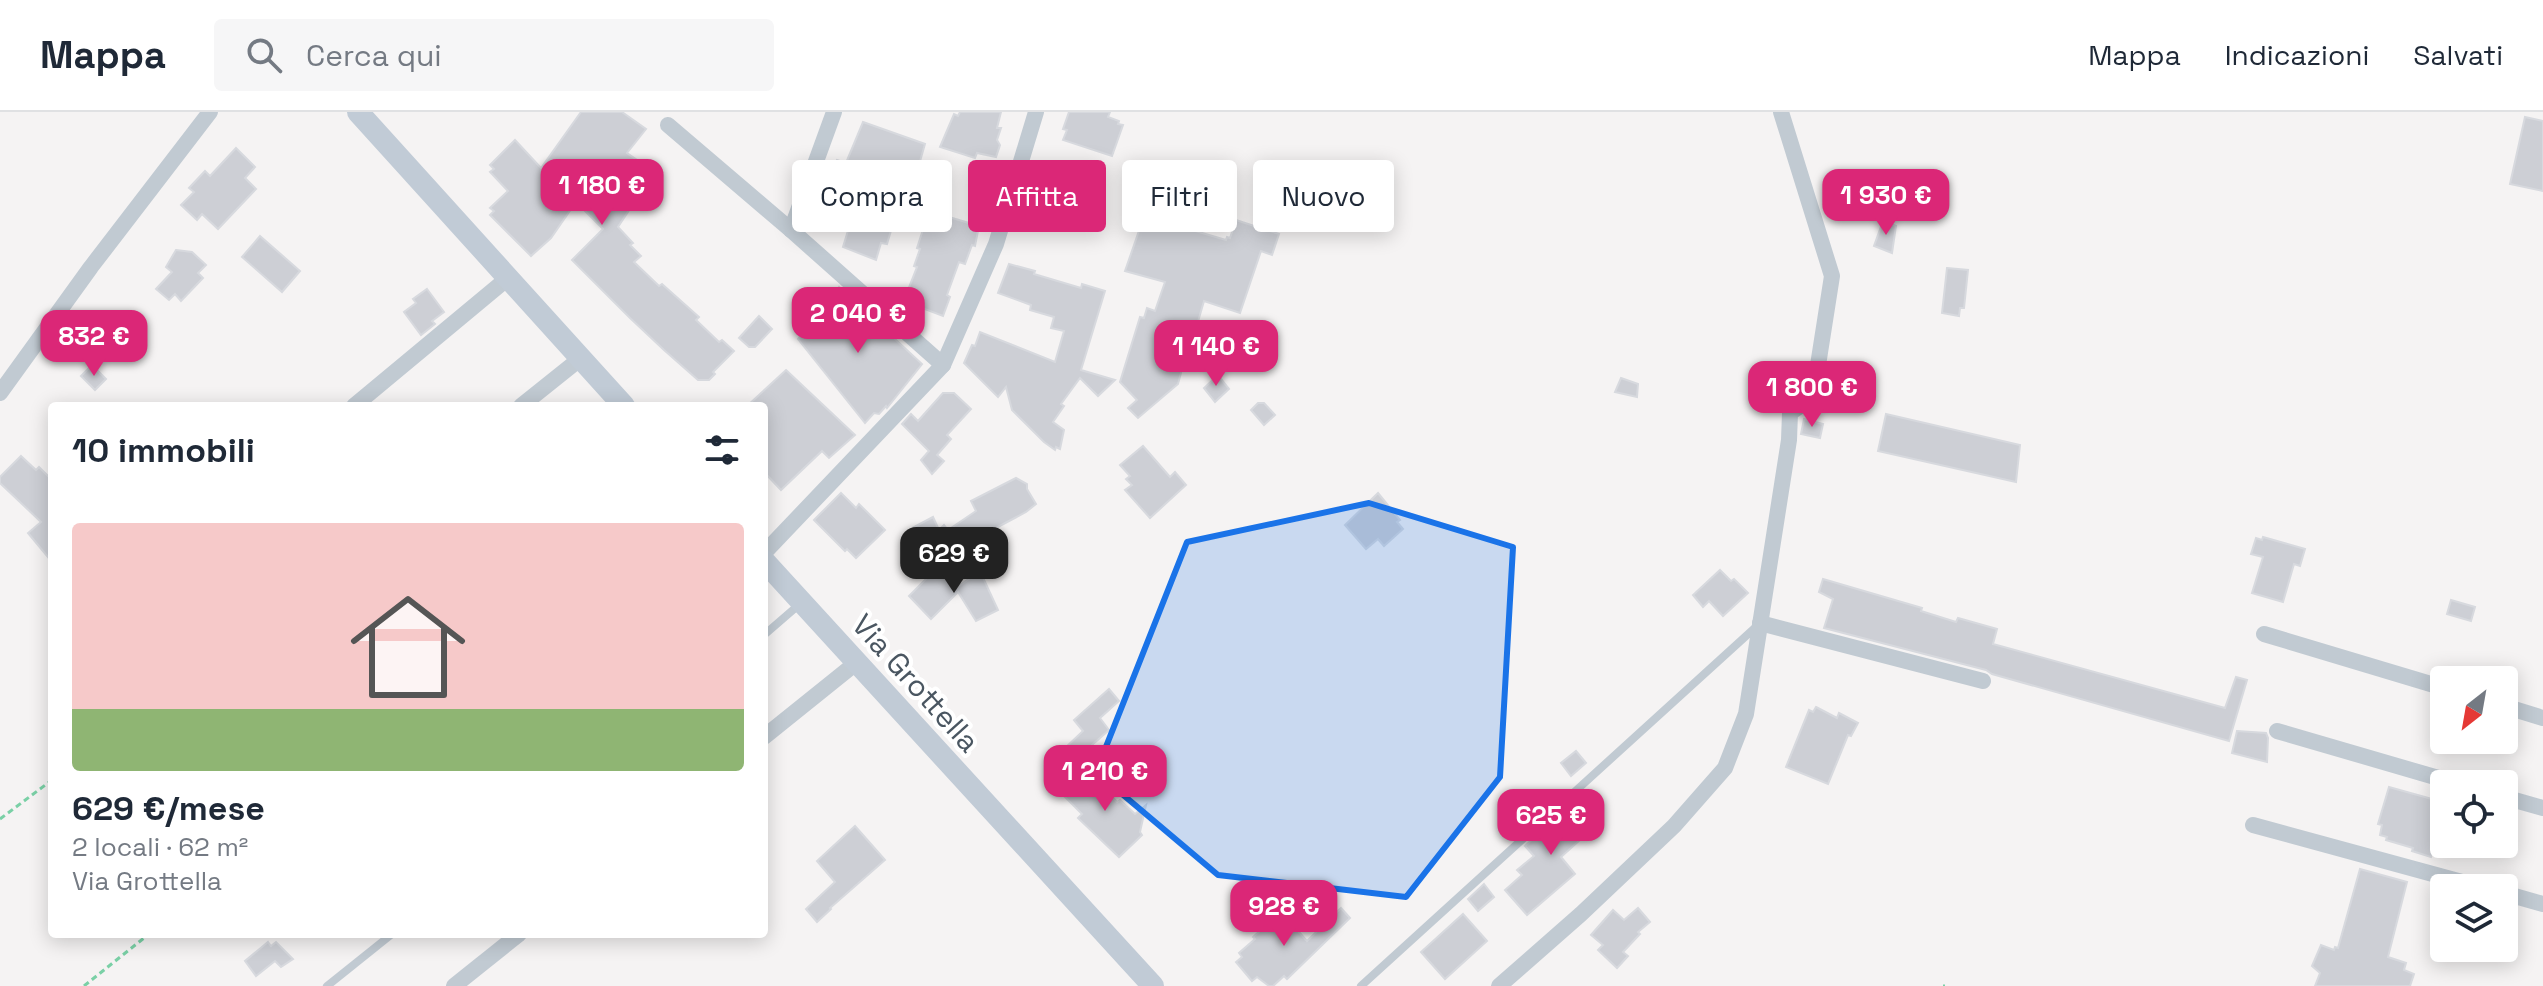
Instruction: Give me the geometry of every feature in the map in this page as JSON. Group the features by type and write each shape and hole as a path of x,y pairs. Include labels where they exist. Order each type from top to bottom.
{"street":[{"path":"0,393 91,267 210,112"},
{"path":"358,112 620,402"},
{"path":"791,230 834,112"},
{"path":"768,549 943,365 996,244 1036,112"},
{"path":"1499,986 1674,826 1725,768 1746,714 1789,440 1790,413 1813,397 1832,276 1781,112"},
{"path":"668,125 943,365"},
{"path":"359,402 508,278"},
{"path":"526,402 581,358"},
{"name":"Via Grottella","path":"768,565 1153,986"},
{"path":"1760,623 1983,681"},
{"path":"2264,634 2430,684"},
{"path":"768,734 856,663"},
{"path":"2518,710 2543,718"},
{"path":"2277,731 2430,776"},
{"path":"2518,801 2543,808"},
{"path":"2253,825 2433,874"},
{"path":"2518,897 2543,904"},
{"path":"454,986 514,938"}],"lane":[{"path":"768,632 802,602"},
{"path":"1361,986 1760,623"},
{"path":"327,986 387,938"}],"path":[{"path":"0,819 48,783"},
{"path":"84,986 144,938"}],"highlighted area":[{"path":"1369,503 1513,547 1500,777 1406,897 1218,875 1096,772 1187,542"}],"building":[{"path":"581,112 622,112 646,129 627,153 637,160 633,164 651,177 618,227 641,256 634,262 699,317 696,320 719,342 722,340 734,351 709,380 698,380 572,260 603,229 576,202 551,238 531,256 490,215 494,211 490,208 508,191 490,172 494,169 490,165 515,140 541,168"},
{"path":"960,112 1001,112 997,128 1001,128 997,140 1000,145 996,157 977,153 975,158 940,147 954,114 958,116"},
{"path":"1069,112 1110,112 1108,117 1123,125 1112,156 1063,140"},
{"path":"2525,117 2543,121 2543,191 2510,184"},
{"path":"863,122 925,144 920,160 847,160"},
{"path":"236,148 255,167 245,178 256,189 218,229 202,214 197,220 181,205 194,192 189,188 205,171 210,176"},
{"path":"952,218 968,223 968,232 978,232 975,246 972,245 965,264 959,262 943,316 914,305 918,294 908,290 917,267 914,266 920,249 917,248 922,232 952,232"},
{"path":"1237,220 1253,226 1253,232 1279,234 1272,255 1261,251 1240,313 1204,301 1197,325 1202,348 1191,352 1188,360 1185,358 1178,384 1138,418 1128,408 1137,400 1120,382 1140,317 1144,318 1147,308 1155,311 1165,282 1125,271 1139,232 1199,232 1226,240 1232,232 1237,232"},
{"path":"1883,221 1896,226 1892,253 1874,246"},
{"path":"848,232 891,232 887,244 881,243 876,260 843,247"},
{"path":"260,236 300,271 282,292 242,257"},
{"path":"176,250 192,252 206,265 198,273 203,278 181,301 175,294 169,300 156,289 172,272 166,267"},
{"path":"1009,264 1081,288 1082,284 1105,291 1081,370 1115,380 1098,396 1080,378 1061,404 1064,406 1053,422 1064,430 1060,449 1056,447 1055,450 1044,442 1012,410 1006,387 998,397 964,363 980,332 1055,362 1064,331 1051,328 1054,317 1030,310 1031,305 998,293"},
{"path":"1947,268 1968,270 1964,308 1960,308 1959,316 1942,313"},
{"path":"839,287 922,364 887,408 879,414 874,413 865,423 798,339"},
{"path":"427,289 444,312 421,335 404,312 416,303 413,299"},
{"path":"759,316 772,329 755,347 749,347 739,338"},
{"path":"92,365 106,379 95,390 81,376"},
{"path":"786,370 855,435 829,458 822,451 781,490 768,476 768,402 751,402"},
{"path":"1218,375 1229,389 1215,402 1204,388"},
{"path":"1621,378 1638,384 1637,397 1615,392"},
{"path":"943,393 954,393 971,409 947,435 951,439 937,455 944,461 932,474 921,460 929,451 902,424 911,414 918,421"},
{"path":"1258,403 1264,403 1275,415 1264,425 1251,410"},
{"path":"1886,414 2020,445 2016,482 1878,451"},
{"path":"1804,419 1823,424 1820,438 1801,434"},
{"path":"1143,446 1170,477 1175,472 1186,485 1150,518 1125,490 1132,485 1126,479 1130,476 1120,465"},
{"path":"21,456 48,476 48,557 28,533 41,522 0,483 0,477"},
{"path":"1016,478 1027,484 1036,504 979,537 982,542 969,549 962,537 940,558 935,548 914,527 933,517 939,530 944,525 948,530 976,511 971,501"},
{"path":"841,493 856,508 859,504 885,530 856,558 814,520"},
{"path":"1378,493 1400,520 1397,522 1403,529 1384,546 1378,539 1366,549 1345,525"},
{"path":"2263,537 2305,549 2300,566 2294,564 2283,602 2252,593 2263,557 2251,554 2256,538 2262,540"},
{"path":"937,568 956,588 980,571 998,610 976,621 958,592 931,619 909,596"},
{"path":"1720,570 1748,593 1723,616 1709,601 1703,607 1693,595"},
{"path":"1823,579 1922,608 1921,611 1956,622 1958,618 1997,629 1993,644 2225,708 2236,677 2247,680 2229,741 1986,670 1824,628 1833,599 1819,592"},
{"path":"2451,600 2475,607 2471,621 2447,614"},
{"path":"1109,689 1119,701 1100,718 1109,730 1075,760 1064,749 1083,731 1074,720"},
{"path":"1816,707 1837,718 1839,713 1858,723 1851,736 1848,735 1828,784 1786,767 1809,710 1813,712"},
{"path":"2237,731 2266,733 2267,762 2232,753"},
{"path":"1576,751 1586,763 1571,776 1561,763"},
{"path":"1085,768 1117,802 1120,800 1135,814 1146,805 1142,835 1119,857 1078,818 1082,814 1062,794"},
{"path":"2389,787 2430,798 2430,857 2386,840 2387,837 2380,835 2382,825 2378,824"},
{"path":"1581,796 1600,822 1561,857 1575,874 1527,915 1505,890 1522,875 1517,870 1534,856 1525,846"},
{"path":"855,826 885,860 817,922 806,909 835,882 817,861"},
{"path":"2360,869 2407,882 2388,957 2406,963 2404,970 2414,974 2410,986 2315,986 2320,973 2312,966 2321,945 2334,950 2338,948"},
{"path":"1484,884 1494,897 1478,911 1468,899"},
{"path":"1341,908 1350,918 1287,979 1284,976 1273,986 1257,977 1252,981 1236,962 1242,957 1239,953 1255,939 1253,937 1281,912 1307,941"},
{"path":"1638,908 1650,922 1623,952 1628,956 1617,968 1598,950 1603,945 1591,935 1613,910 1624,920"},
{"path":"1463,914 1487,941 1445,979 1421,952"},
{"path":"268,942 271,946 276,942 293,959 281,967 275,961 256,976 245,961"}]}
